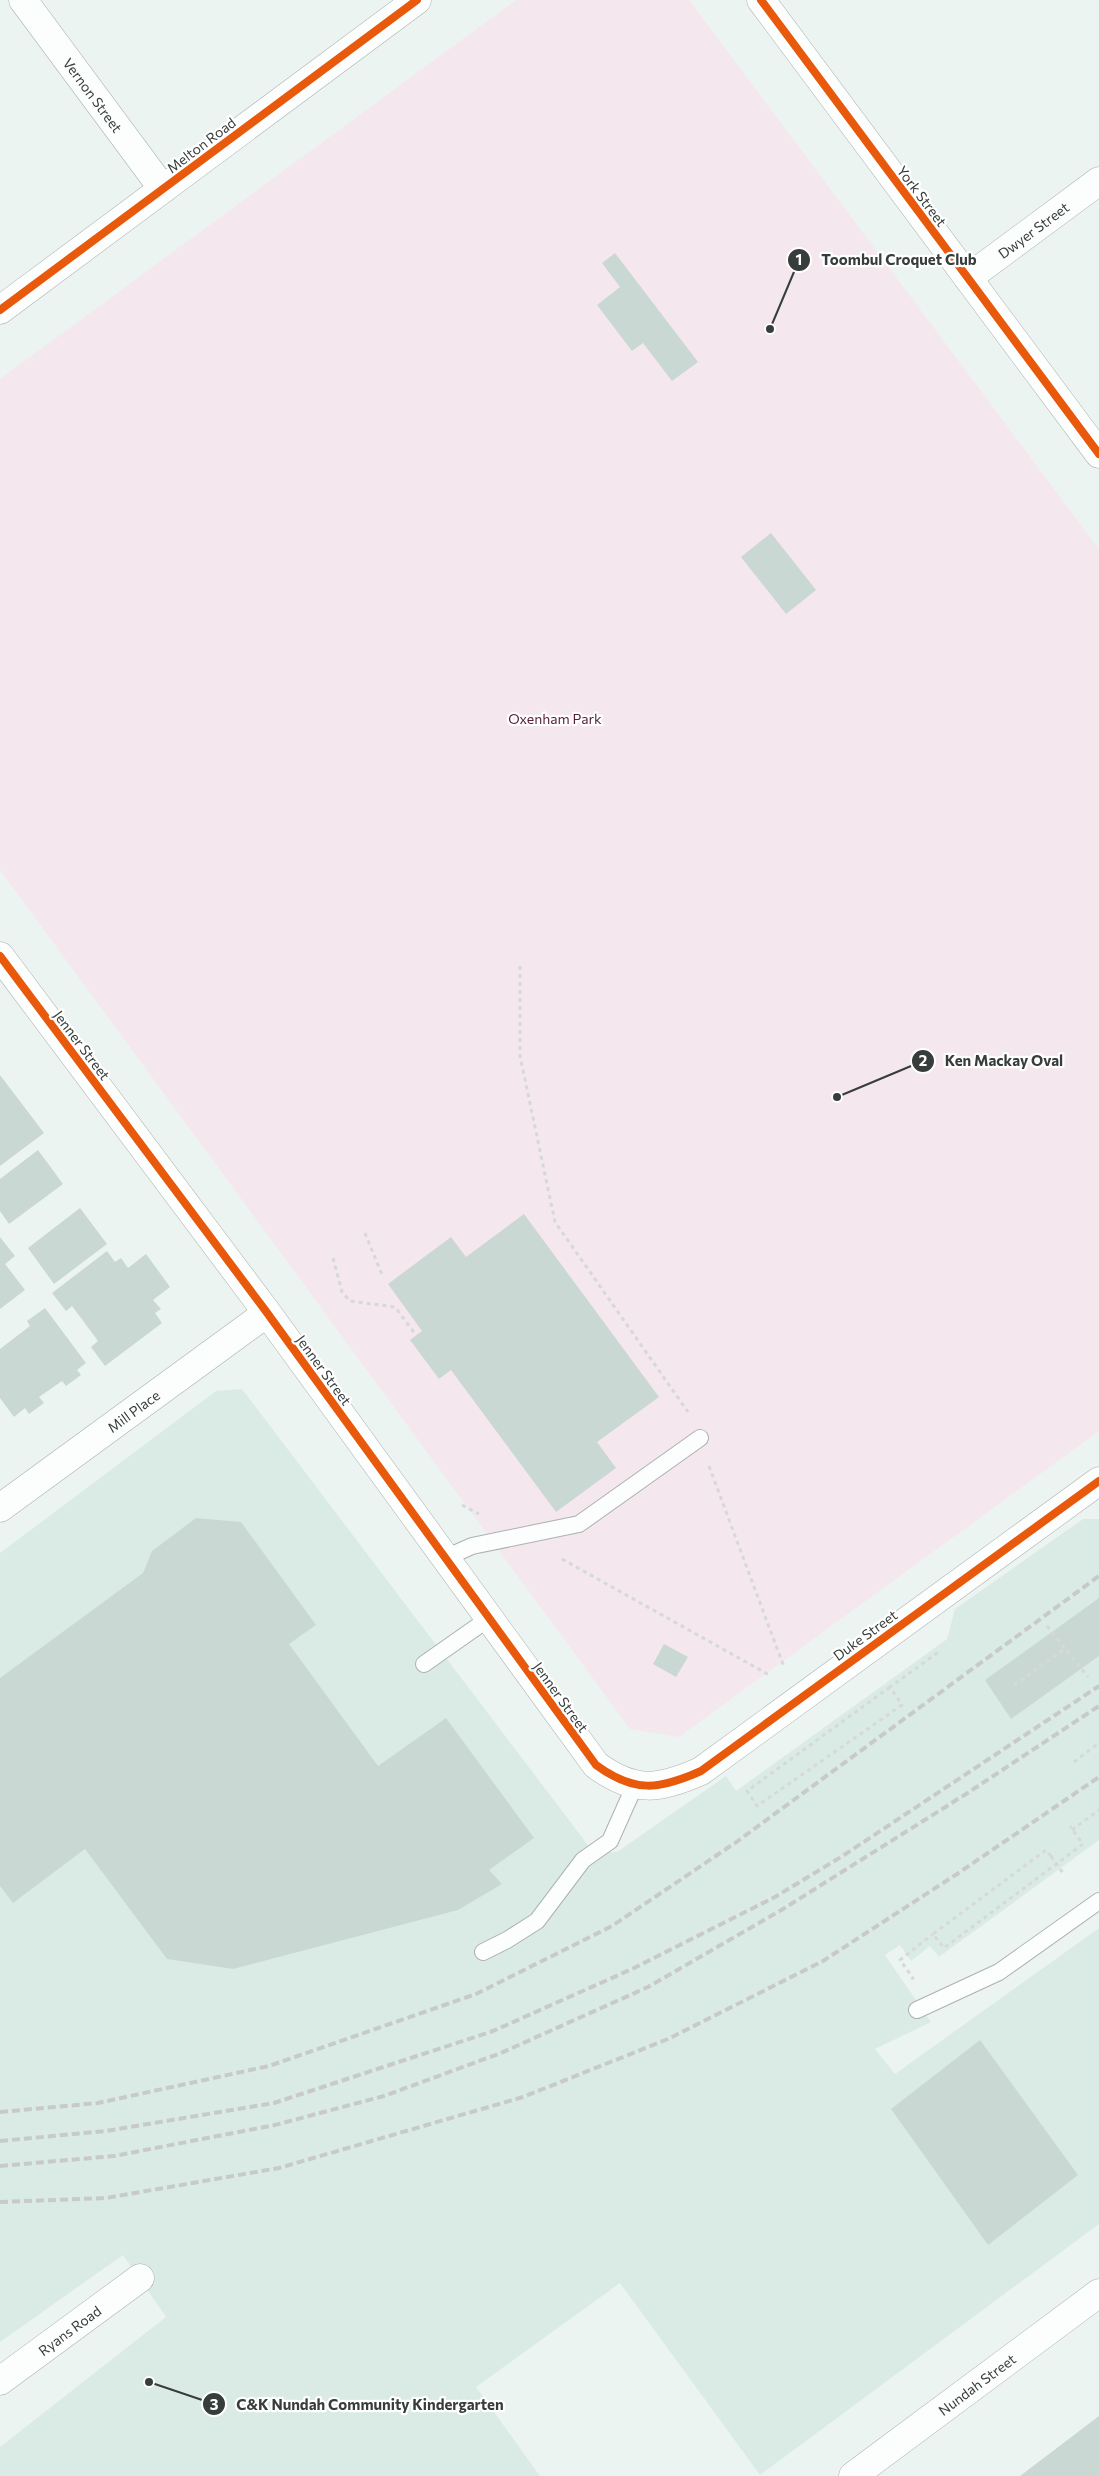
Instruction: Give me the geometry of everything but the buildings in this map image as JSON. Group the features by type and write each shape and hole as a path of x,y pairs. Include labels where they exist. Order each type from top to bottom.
{"street":[{"name":"Vernon Street","path":"23,0 163,189"},
{"name":"Melton Road","path":"0,310 417,0"},
{"name":"York Street","path":"761,0 1099,454"},
{"name":"Dwyer Street","path":"968,278 1099,181"},
{"name":"Jenner Street","path":"0,956 267,1313 596,1765 623,1782 635,1785"},
{"name":"Mill Place","path":"0,1508 267,1313"},
{"name":"Duke Street","path":"635,1785 656,1785 701,1771 1099,1481"},
{"name":"Ryans Road","path":"0,2381 140,2278"},
{"name":"Nundah Street","path":"853,2476 1099,2293"}],"lane":[{"path":"445,1558 472,1546 579,1524 700,1438"},
{"path":"424,1664 488,1619"},
{"path":"483,1952 507,1940 536,1921 584,1860 610,1841 635,1785"},
{"path":"917,2010 999,1972 1099,1901"}],"path":[{"path":"520,966 520,1056 555,1222 695,1422 718,1494 784,1667"},
{"path":"365,1233 383,1277"},
{"path":"333,1258 342,1292 350,1301 395,1307 416,1335"},
{"path":"462,1505 771,1676"},
{"path":"1048,1626 1088,1677"},
{"path":"1014,1686 1066,1648"},
{"path":"890,1687 902,1705 757,1806 747,1790 890,1687 940,1651"},
{"path":"1074,1762 1099,1743"},
{"path":"1072,1830 1099,1810"},
{"path":"933,1934 944,1948 1083,1844 1070,1826"},
{"path":"905,1984 913,1978 900,1960 1046,1850 1063,1873"}],"shaded area":[{"path":"242,1389 594,1853 617,1852 726,1776 736,1791 947,1639 955,1609 1083,1519 1099,1519 1099,1840 939,1957 930,1946 911,1961 900,1945 885,1955 931,2022 875,2049 895,2074 1099,1928 1099,2224 760,2475 620,2283 476,2387 540,2476 0,2476 0,2447 166,2317 123,2255 0,2342 0,1553 216,1391"}],"green space":[{"name":"Oxenham Park","path":"516,0 689,0 1099,549 1099,1431 679,1737 630,1729 0,870 0,379"}],"railway":[{"path":"0,2112 98,2103 269,2066 476,1994 612,1926 735,1843 1099,1576"},
{"path":"0,2141 106,2131 274,2103 493,2031 632,1969 775,1897 841,1857 1099,1686"},
{"path":"0,2166 114,2156 275,2125 384,2096 501,2053 648,1987 783,1909 966,1794 1099,1706"},
{"path":"0,2202 106,2198 279,2168 523,2097 668,2039 823,1961 960,1872 1099,1777"}],"cycle path":[{"path":"0,310 417,0"},
{"path":"761,0 1099,454"},
{"path":"0,956 265,1310 596,1765 610,1774 635,1784 647,1786 672,1782 701,1771 1099,1481"}],"place":[{"name":"Toombul Croquet Club","path":"770,329"},
{"name":"Ken Mackay Oval","path":"837,1097"},
{"name":"C&K Nundah Community Kindergarten","path":"149,2382"}]}
